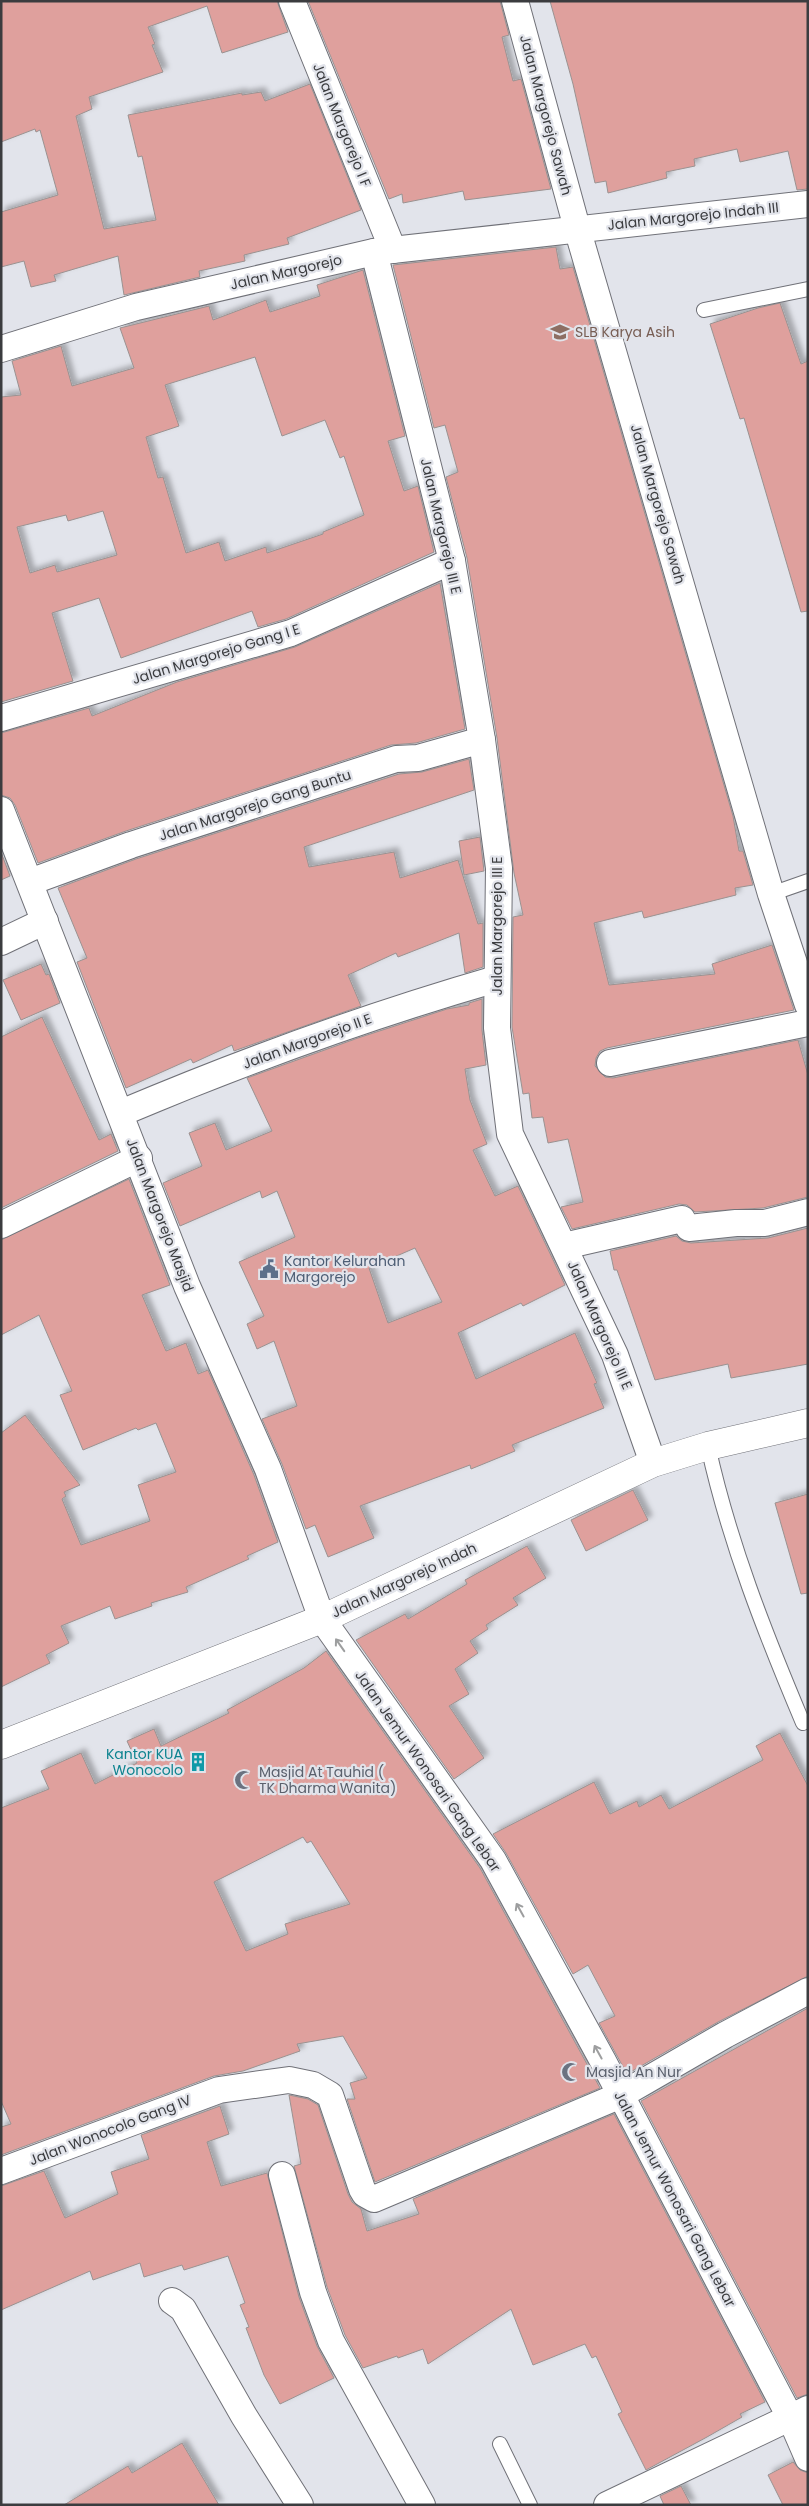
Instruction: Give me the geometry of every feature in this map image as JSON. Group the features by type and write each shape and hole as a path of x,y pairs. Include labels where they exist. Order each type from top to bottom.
{"main road":[{"name":"Jalan Margorejo Indah","path":"1,1744 322,1619 653,1463 708,1446 808,1423"}],"street":[{"name":"Jalan Margorejo I F","path":"292,1 384,251"},
{"name":"Jalan Margorejo Sawah","path":"515,1 577,228 771,894 808,1005"},
{"name":"Jalan Margorejo Indah III","path":"577,228 808,204"},
{"name":"Jalan Margorejo","path":"1,349 136,307 384,251 577,228"},
{"name":"Jalan Margorejo III E","path":"384,251 452,561 482,740 499,868 496,979 497,1028 510,1134 615,1355 628,1386 653,1463"},
{"name":"Jalan Margorejo Gang I E","path":"1,718 291,633 452,561"},
{"name":"Jalan Margorejo Gang Buntu","path":"30,882 131,845 396,759 418,758 482,740"},
{"name":"Jalan Margorejo Masjid","path":"1,810 187,1286 268,1469 322,1619"},
{"path":"1,942 45,922"},
{"name":"Jalan Margorejo II E","path":"121,1113 267,1054 398,1007 496,979"},
{"path":"610,1063 808,1023"},
{"path":"1,1225 138,1158"},
{"path":"564,1246 685,1223 765,1223 808,1212"},
{"name":"Jalan Jemur Wonosari Gang Lebar","path":"322,1619 493,1860 621,2095 799,2414 808,2458"},
{"path":"621,2095 725,2035 808,1991"},
{"name":"Jalan Wonocolo Gang IV","path":"1,2171 219,2090 289,2080 314,2085 330,2095 362,2189 365,2194 374,2199 621,2095"},
{"path":"282,2175 313,2292 331,2341 422,2505"},
{"path":"172,2301 183,2309 244,2416 300,2505"},
{"path":"607,2505 799,2414"}],"lane":[{"path":"704,310 808,289"},
{"path":"771,894 808,881"},
{"path":"708,1446 718,1492 761,1622 803,1723"},
{"path":"500,2444 530,2505"}],"building":[{"path":"1,1 277,1 288,32 222,53 207,6 148,27 155,44 152,45 163,72 89,97 92,109 76,116 104,229 156,220 142,156 138,157 128,115 242,93 242,95 261,92 265,101 310,84 361,210 287,238 289,244 244,255 245,261 199,271 200,277 124,295 118,256 54,275 56,281 31,287 24,261 1,267 1,212 58,195 40,130 36,132 35,129 1,142"},
{"path":"308,1 500,1 509,35 502,37 513,81 521,79 551,189 465,200 463,191 403,203 402,194 389,199"},
{"path":"550,1 808,1 808,189 797,190 788,151 740,162 737,149 694,159 695,166 666,172 667,178 608,193 606,181 595,183 573,84"},
{"path":"556,247 560,269 573,267 733,816 739,851 743,851 753,885 735,888 736,895 644,918 642,911 594,923 609,985 715,974 712,964 772,945 794,1010 607,1048 600,1051 596,1058 595,1066 605,1077 613,1078 798,1040 808,1075 808,1197 763,1208 695,1212 687,1205 679,1204 572,1229 561,1207 583,1202 568,1139 548,1143 543,1117 532,1118 529,1093 523,1094 512,1027 513,917 523,915 514,873 497,738 467,558 446,477 458,472 445,425 434,428 393,265"},
{"path":"363,270 405,436 388,441 404,491 418,486 434,552 286,619 258,627 252,611 121,658 99,598 52,613 73,681 1,702 1,397 21,395 12,361 61,346 72,386 134,368 120,328 209,306 213,320 266,300 270,312 320,296 317,285","holes":["255,357 282,436 325,420 340,458 344,456 364,515 323,532 323,534 267,553 266,547 225,561 219,542 186,553 163,477 158,478 146,437 179,426 165,385","103,511 117,555 57,572 55,565 30,573 17,527 66,515 68,521"]},
{"path":"780,303 801,364 808,361 808,611 801,612 744,418 740,419 710,324 758,308"},
{"path":"440,583 465,729 416,743 391,745 126,831 38,863 15,805 10,798 1,795 1,733 89,708 92,716 177,682 295,647"},
{"path":"469,759 474,790 304,847 309,867 394,852 400,878 458,860 478,924 483,923 483,967 465,973 459,933 398,957 396,953 348,975 361,1006 234,1051 232,1045 193,1063 191,1059 126,1088 77,962 87,958 58,888 136,859 399,774 422,772"},
{"path":"480,837 484,871 464,875 459,841"},
{"path":"1,852 10,876 1,880"},
{"path":"41,964 46,975 49,974 60,1003 21,1020 3,980"},
{"path":"482,999 482,1030 486,1065 465,1069 470,1100 487,1144 473,1150 495,1196 518,1186 565,1285 523,1306 521,1303 458,1333 476,1379 575,1333 597,1383 594,1384 604,1408 512,1445 515,1451 471,1469 470,1465 360,1506 374,1538 328,1557 315,1525 306,1529 282,1464 262,1419 297,1406 274,1341 257,1349 247,1324 264,1316 239,1262 295,1237 277,1191 262,1198 260,1191 180,1226 163,1183 202,1166 189,1133 215,1123 226,1150 272,1131 247,1078 358,1038 447,1009 469,1005 469,1003","holes":["415,1248 442,1302 388,1323 369,1268"]},
{"path":"42,1017 99,1140 111,1134 118,1151 1,1208 1,1037"},
{"path":"129,1179 170,1285 142,1295 166,1351 186,1343 198,1374 208,1370 254,1475 278,1542 247,1556 249,1559 186,1587 188,1592 151,1603 152,1606 115,1619 110,1606 61,1626 69,1643 46,1655 50,1663 1,1687 1,1433 25,1415 80,1485 64,1492 66,1496 62,1499 81,1545 150,1521 138,1485 176,1472 156,1423 138,1430 136,1428 83,1450 60,1395 72,1391 39,1315 1,1335 1,1240"},
{"path":"808,1228 808,1364 731,1378 728,1364 655,1380 617,1270 614,1270 610,1251 676,1236 682,1241 691,1243 768,1238"},
{"path":"633,1490 648,1520 586,1551 571,1520"},
{"path":"808,1494 808,1593 801,1594 775,1503"},
{"path":"527,1546 546,1578 513,1598 518,1605 486,1625 488,1629 470,1641 478,1653 455,1669 469,1694 449,1706 484,1758 454,1779 356,1640 405,1614 408,1619 467,1584 465,1580"},
{"path":"326,1651 480,1868 600,2088 375,2182 347,2099 355,2099 350,2083 367,2078 343,2036 297,2044 300,2051 243,2071 214,2076 1,2155 1,2127 11,2124 1,2101 1,1808 49,1789 41,1771 81,1753 95,1784 137,1763 127,1741 154,1729 161,1746 229,1713 227,1710 304,1668","holes":["303,1837 307,1843 311,1841 350,1904 285,1924 288,1934 246,1951 214,1882"]},
{"path":"780,1733 808,1786 808,1976 718,2022 627,2074 599,2023 615,2016 588,1965 573,1974 506,1853 493,1834 594,1782 610,1814 637,1801 639,1807 661,1795 669,1809 763,1760 756,1746"},
{"path":"808,2008 808,2394 797,2398 641,2101"},
{"path":"289,2095 308,2099 318,2105 348,2194 352,2202 361,2209 367,2231 419,2214 413,2199 614,2114 765,2402 740,2414 742,2417 646,2470 618,2414 622,2412 596,2356 592,2358 585,2344 533,2365 511,2309 428,2364 423,2349 363,2368 345,2335 327,2287 294,2166 301,2164"},
{"path":"220,2106 229,2134 207,2142 221,2186 267,2173 299,2297 317,2346 334,2378 280,2404 264,2375 246,2328 249,2327 240,2305 245,2303 228,2256 184,2270 182,2265 144,2277 140,2263 93,2280 90,2271 1,2310 1,2186 44,2171 65,2218 118,2194 111,2172 149,2159 141,2135"},
{"path":"182,2443 219,2505 64,2505 128,2466 132,2473"},
{"path":"793,2462 800,2470 808,2473 808,2505 783,2505 768,2475"},
{"path":"681,2486 691,2505 664,2505 660,2496"}],"place":[{"name":"SLB Karya Asih","path":"560,332"},
{"name":"Kantor Kelurahan Margorejo","path":"269,1269"},
{"name":"Kantor KUA Wonocolo","path":"198,1762"},
{"name":"Masjid At Tauhid ( TK Dharma Wanita)","path":"244,1780"},
{"name":"Masjid An Nur","path":"571,2072"}]}
